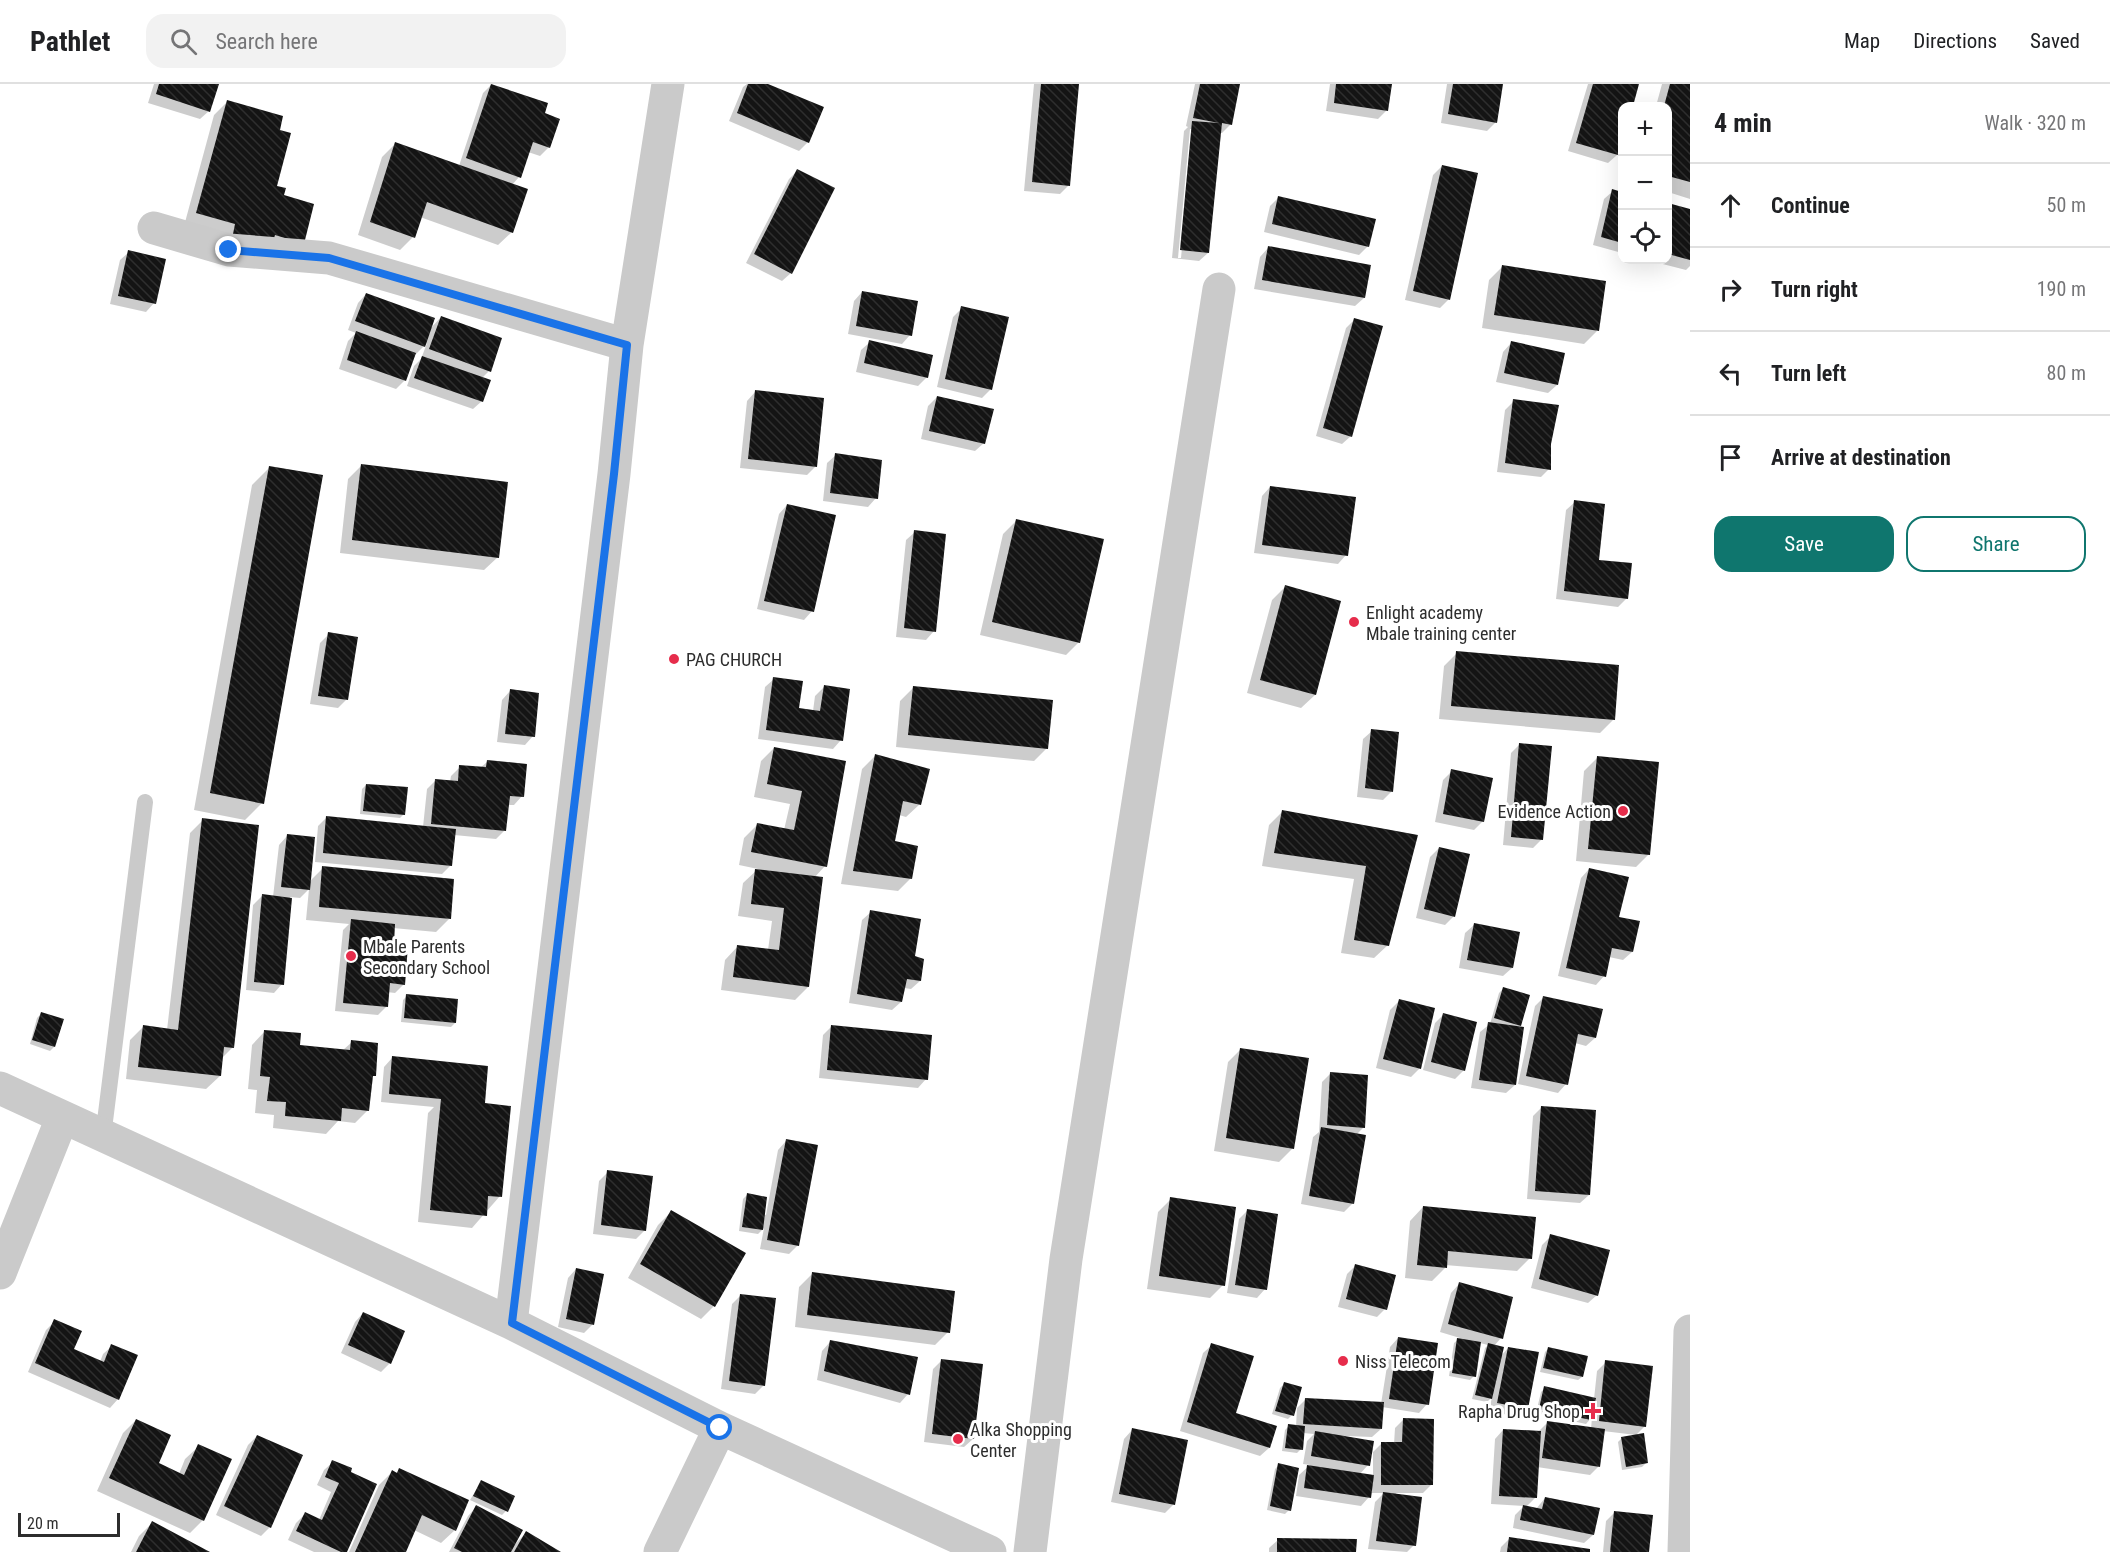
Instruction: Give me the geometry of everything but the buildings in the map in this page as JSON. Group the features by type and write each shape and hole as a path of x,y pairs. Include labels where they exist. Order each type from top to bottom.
{"street":[{"path":"512,1323 611,498 627,345 668,84"},
{"path":"154,228 229,250 329,258 627,345"},
{"path":"1030,1552 1066,1259 1218,289"},
{"path":"0,1088 62,1119 139,1151 512,1323 720,1428 990,1552"},
{"path":"0,1273 62,1119"},
{"path":"1684,1552 1690,1331"},
{"path":"660,1552 720,1428"}],"lane":[{"path":"103,1137 146,802"}],"place":[{"name":"Enlight academy Mbale training center","path":"1354,622"},
{"name":"PAG CHURCH","path":"674,659"},
{"name":"Evidence Action","path":"1623,811"},
{"name":"Mbale Parents Secondary School","path":"351,956"},
{"name":"Niss Telecom","path":"1343,1361"},
{"name":"Rapha Drug Shop","path":"1593,1411"},
{"name":"Alka Shopping Center","path":"958,1439"}],"route":[{"path":"229,250 329,258 627,345 614,474 512,1323 720,1428"}]}
